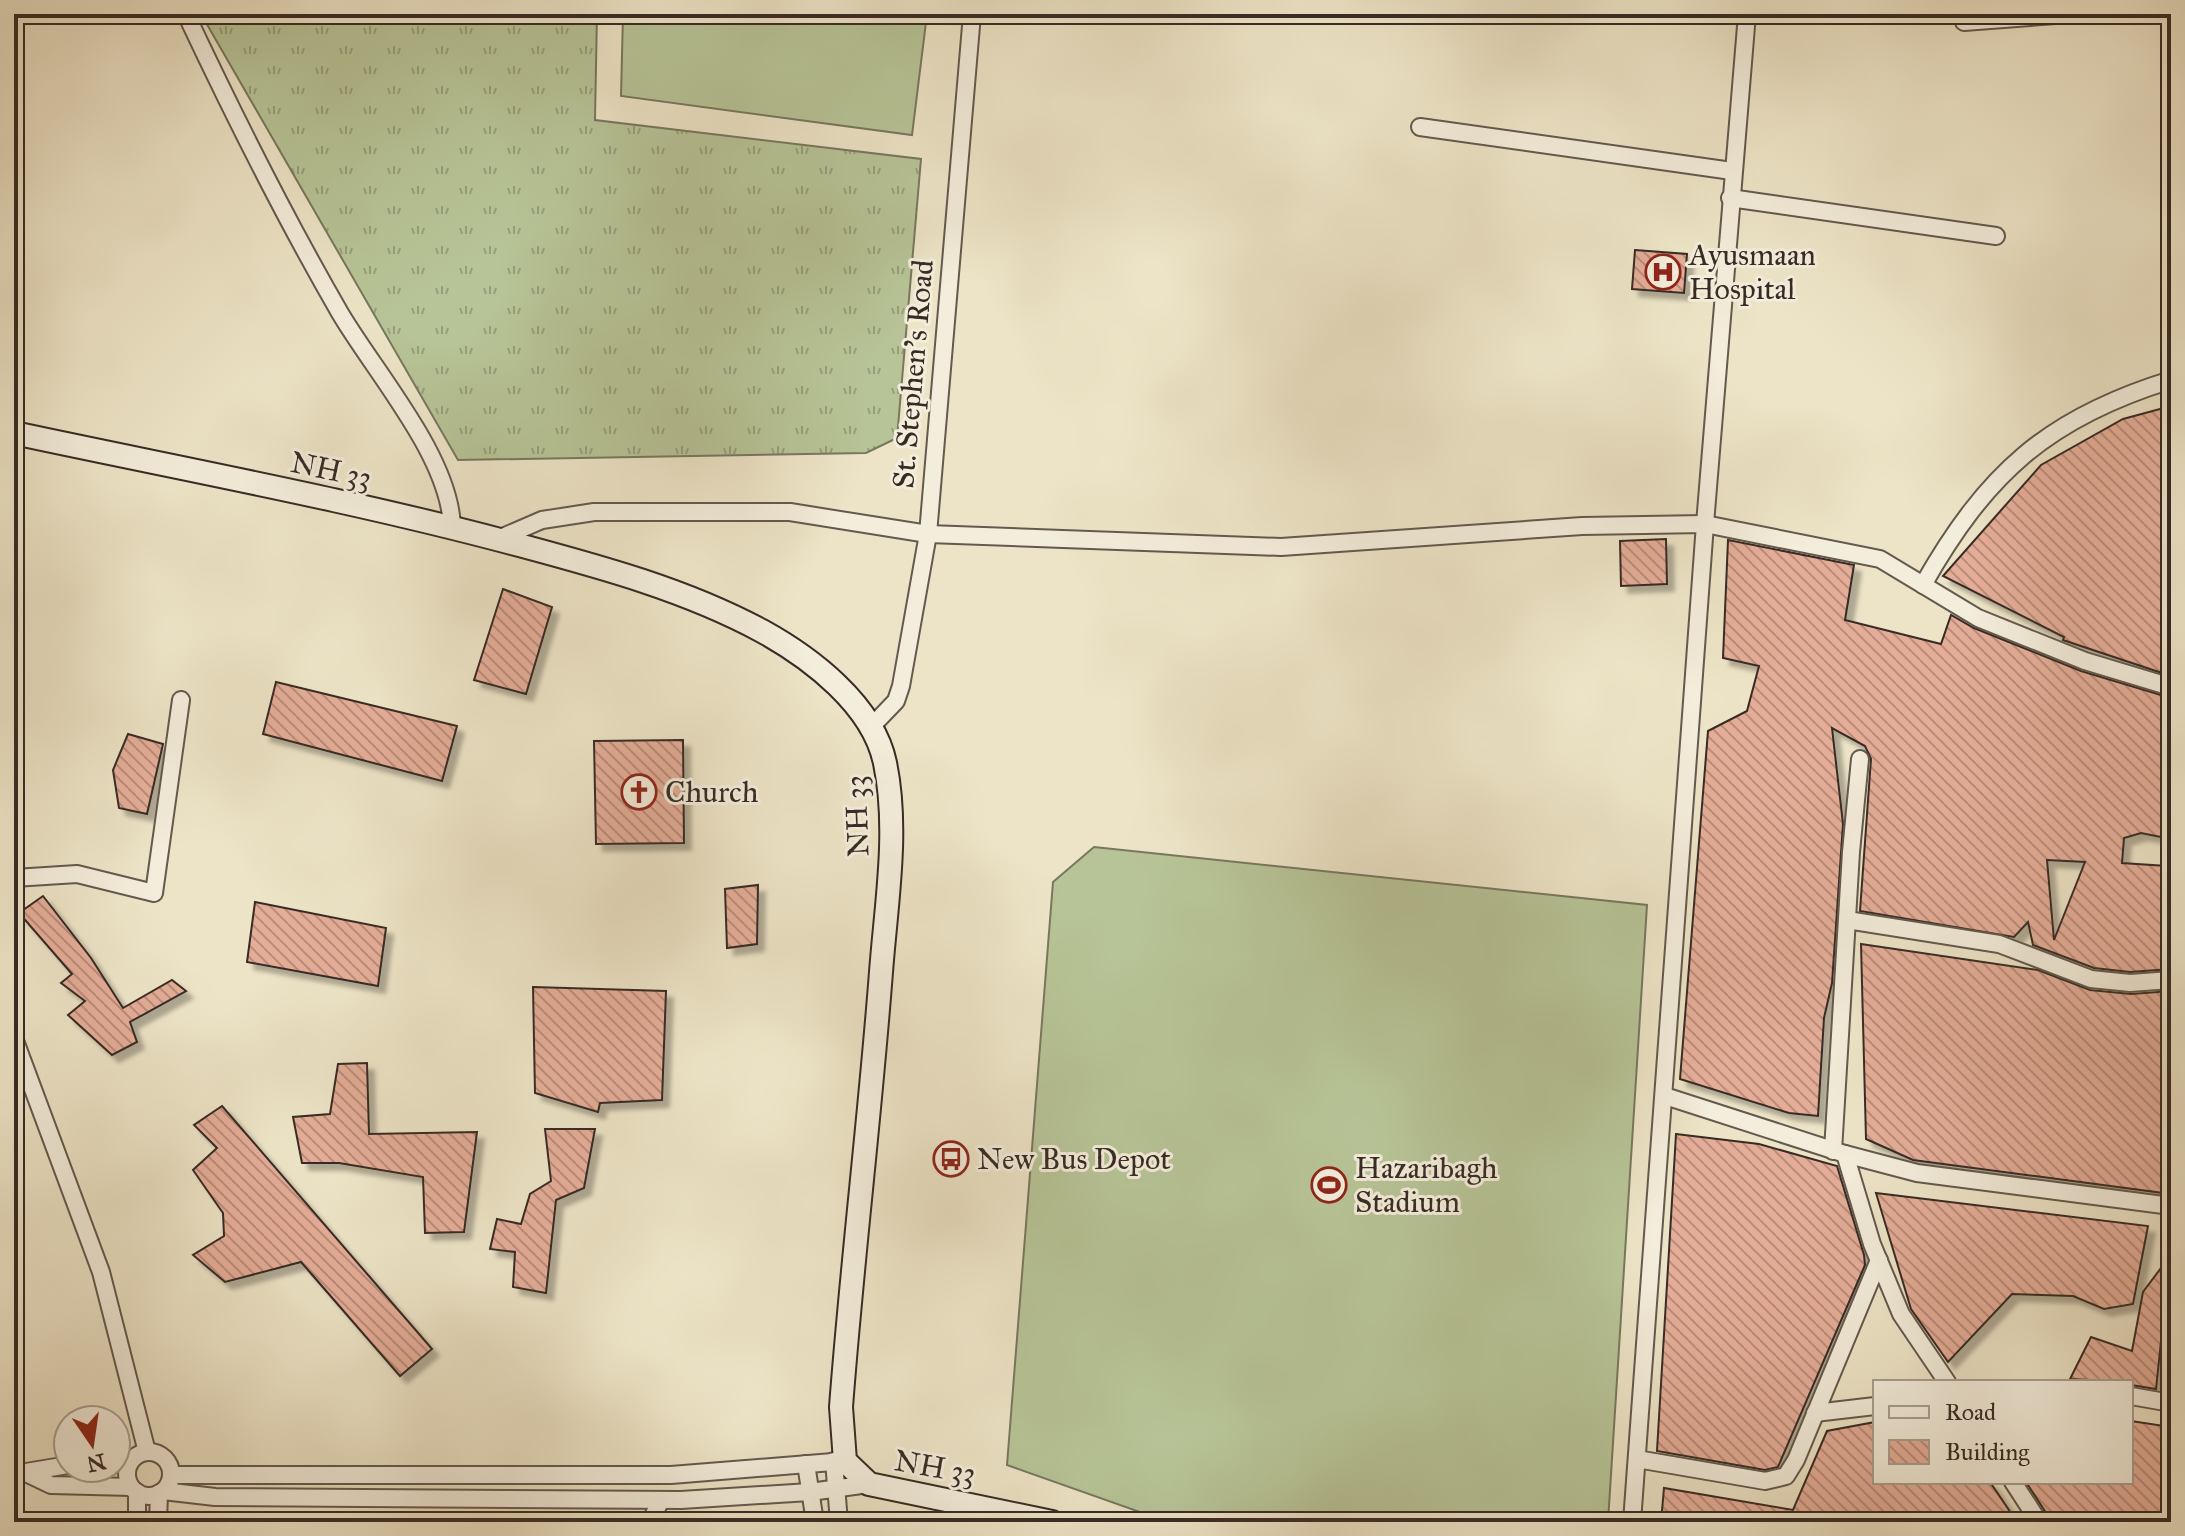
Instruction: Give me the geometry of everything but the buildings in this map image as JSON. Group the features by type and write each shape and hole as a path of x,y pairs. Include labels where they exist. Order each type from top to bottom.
{"main road":[{"name":"NH 33","path":"14,433 452,527 633,577 762,631 813,665 848,698 871,727 885,759 889,786 887,893 841,1407 839,1461 869,1484 1052,1522"}],"street":[{"path":"186,14 246,141 341,314 436,465 451,503 452,527"},
{"name":"St. Stephen's Road","path":"871,727 896,701 901,686 928,534 972,14"},
{"path":"1632,1522 1705,524 1747,14"},
{"path":"1964,22 2069,14"},
{"path":"1420,127 1732,171"},
{"path":"1730,198 1996,236"},
{"path":"1923,585 1952,534 1993,482 2024,452 2063,427 2140,389 2171,380"},
{"path":"498,539 542,520 568,516 685,511 790,512 928,534 1281,547 1582,526 1705,524 1880,559 1978,618 2085,661 2171,687"},
{"path":"14,878 77,874 154,893 181,700"},
{"path":"1860,759 1847,920 1839,1152 1901,1314 1946,1380"},
{"path":"1847,920 1999,944 2091,979 2130,983 2171,980"},
{"path":"14,1038 101,1272 147,1452"},
{"path":"1665,1096 1839,1152 1917,1173 2171,1206"},
{"path":"1637,1459 1765,1481 1779,1480 1791,1469 1879,1260"},
{"path":"2133,1396 2171,1403"},
{"path":"1815,1413 1873,1406"},
{"path":"132,1459 147,1452 162,1455 172,1475"},
{"path":"172,1475 671,1475 839,1461 839,1522"},
{"path":"806,1464 815,1522"},
{"path":"21,1474 52,1465"},
{"path":"21,1474 51,1485 215,1497 661,1500 837,1490 869,1484"},
{"path":"158,1522 161,1492 172,1475"},
{"path":"131,1484 137,1522"},
{"path":"2014,1484 2039,1522"},
{"path":"650,1522 661,1500"}],"green space":[{"path":"201,14 597,14 595,120 921,159 897,438 866,453 458,460"},
{"path":"623,14 927,14 912,135 621,96"},
{"name":"Hazaribagh Stadium","path":"1094,847 1647,905 1608,1522 1168,1522 1007,1465 1053,882"}],"place":[{"name":"Ayusmaan Hospital","path":"1663,272"},
{"name":"Church","path":"639,792"},
{"name":"New Bus Depot","path":"951,1159"},
{"name":"Hazaribagh Stadium","path":"1329,1185"}]}
